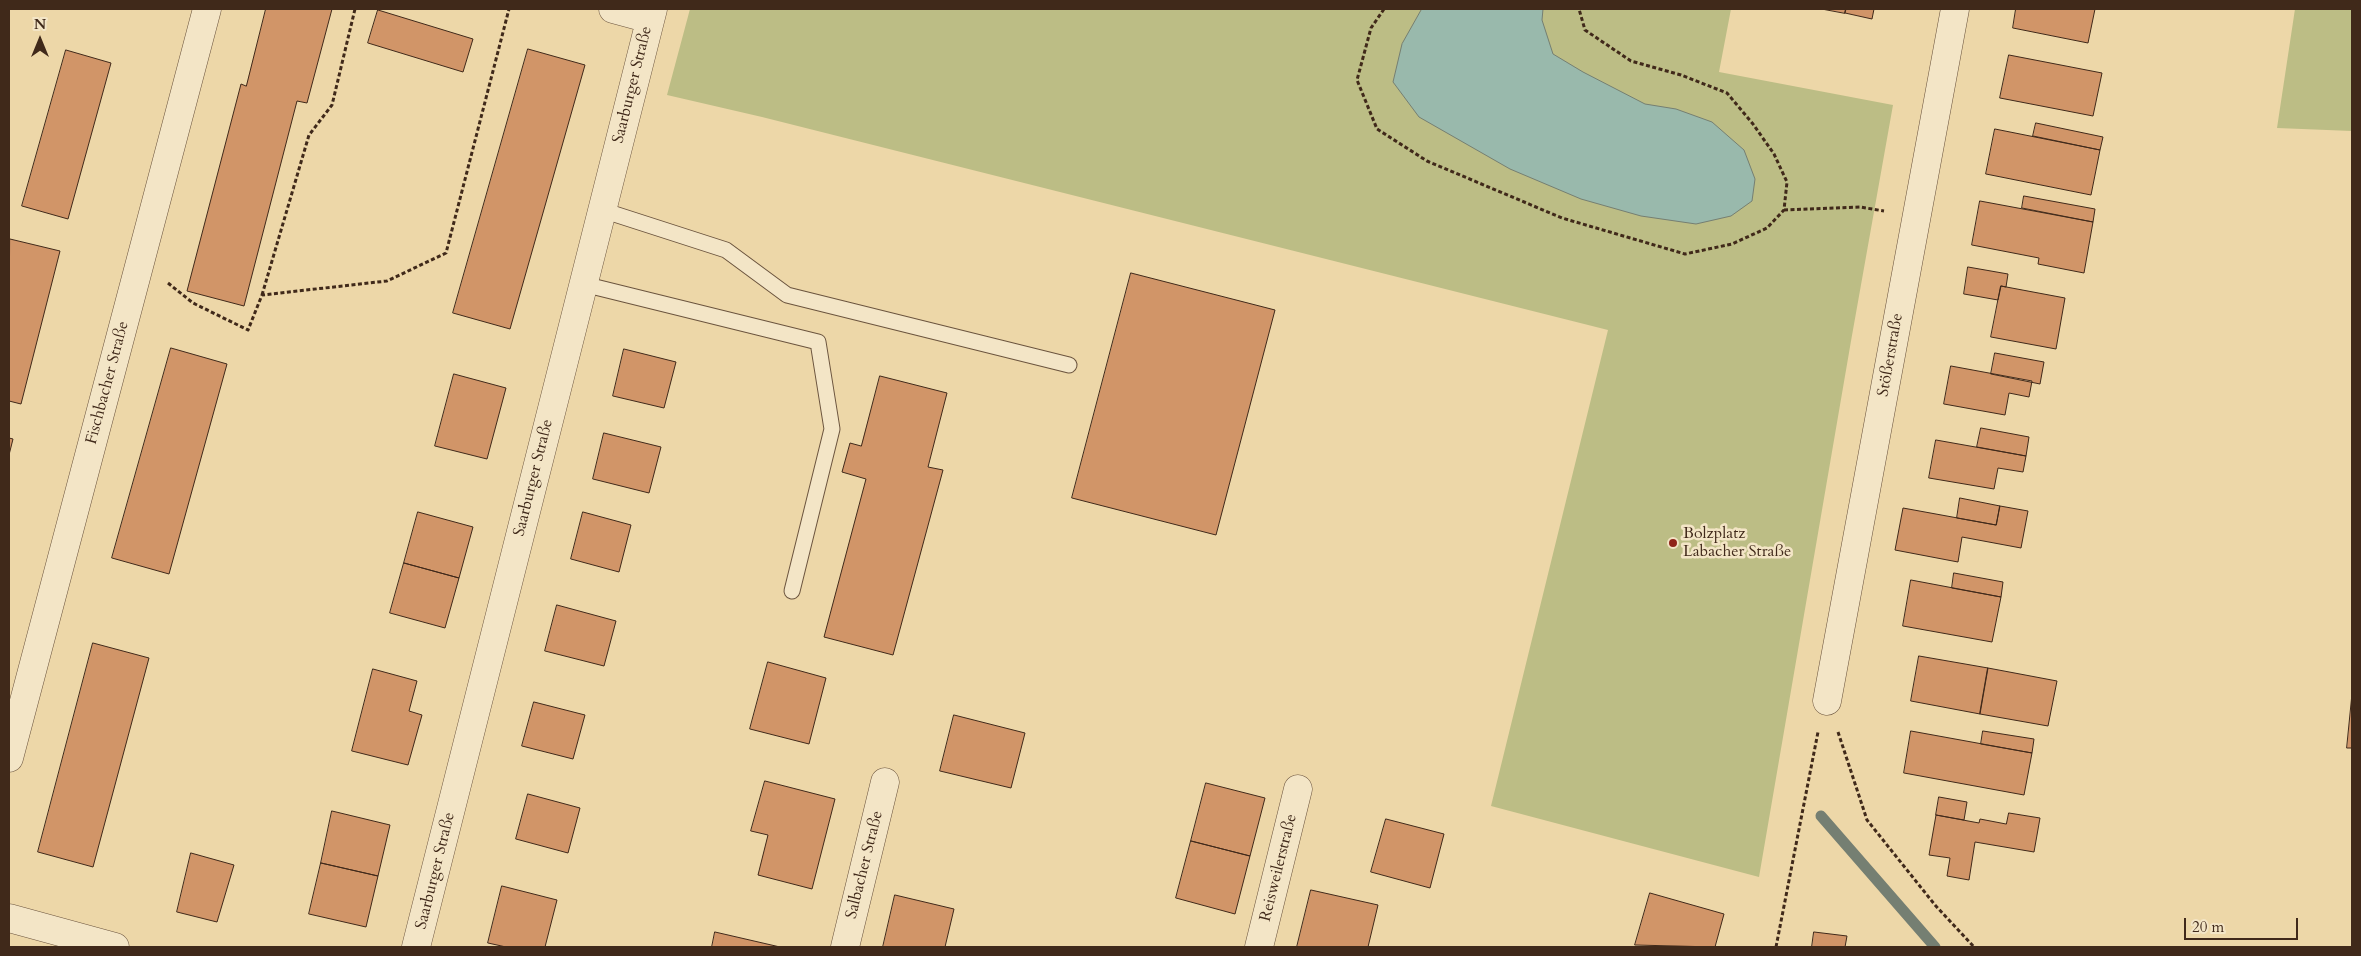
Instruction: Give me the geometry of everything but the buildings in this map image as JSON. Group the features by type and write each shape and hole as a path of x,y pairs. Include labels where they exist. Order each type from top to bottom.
{"street":[{"name":"Fischbacher Straße","path":"9,758 207,9"},
{"path":"613,9 651,14"},
{"name":"Stößerstraße","path":"1827,701 1955,9"},
{"name":"Saarburger Straße","path":"416,947 651,14"},
{"name":"Salbacher Straße","path":"845,947 885,782"},
{"name":"Reisweilerstraße","path":"1259,947 1298,789"},
{"path":"9,918 115,947"}],"lane":[{"path":"602,210 726,250 787,295 1069,365"},
{"path":"583,284 818,342 832,429 792,591"}],"path":[{"path":"139,265 168,283 193,303 248,330 262,295 309,135 332,105 355,9"},
{"path":"262,295 387,281 446,253 509,9"},
{"path":"1384,9 1371,28 1356,80 1377,129 1427,161 1562,218 1685,254 1732,244 1767,228 1784,210 1786,182 1774,154 1727,92 1681,75 1631,61 1584,30 1579,9"},
{"path":"1784,210 1860,207 1917,216"},
{"path":"1776,947 1812,750 1827,701"},
{"path":"1827,701 1867,820 1935,905 1974,947"}],"green space":[{"path":"690,9 1731,9 1719,72 1893,105 1759,877 1491,806 1608,330 762,117 667,95"},
{"path":"2295,9 2352,9 2352,131 2277,128"}],"shaded area":[{"path":"1422,9 1543,9 1542,20 1553,54 1645,104 1676,109 1712,122 1744,150 1755,179 1752,201 1731,216 1696,224 1641,216 1581,199 1510,169 1419,117 1393,82 1402,44"}],"waterway":[{"path":"1821,816 1935,947"}],"place":[{"name":"Bolzplatz Labacher Straße","path":"1673,543"}]}
